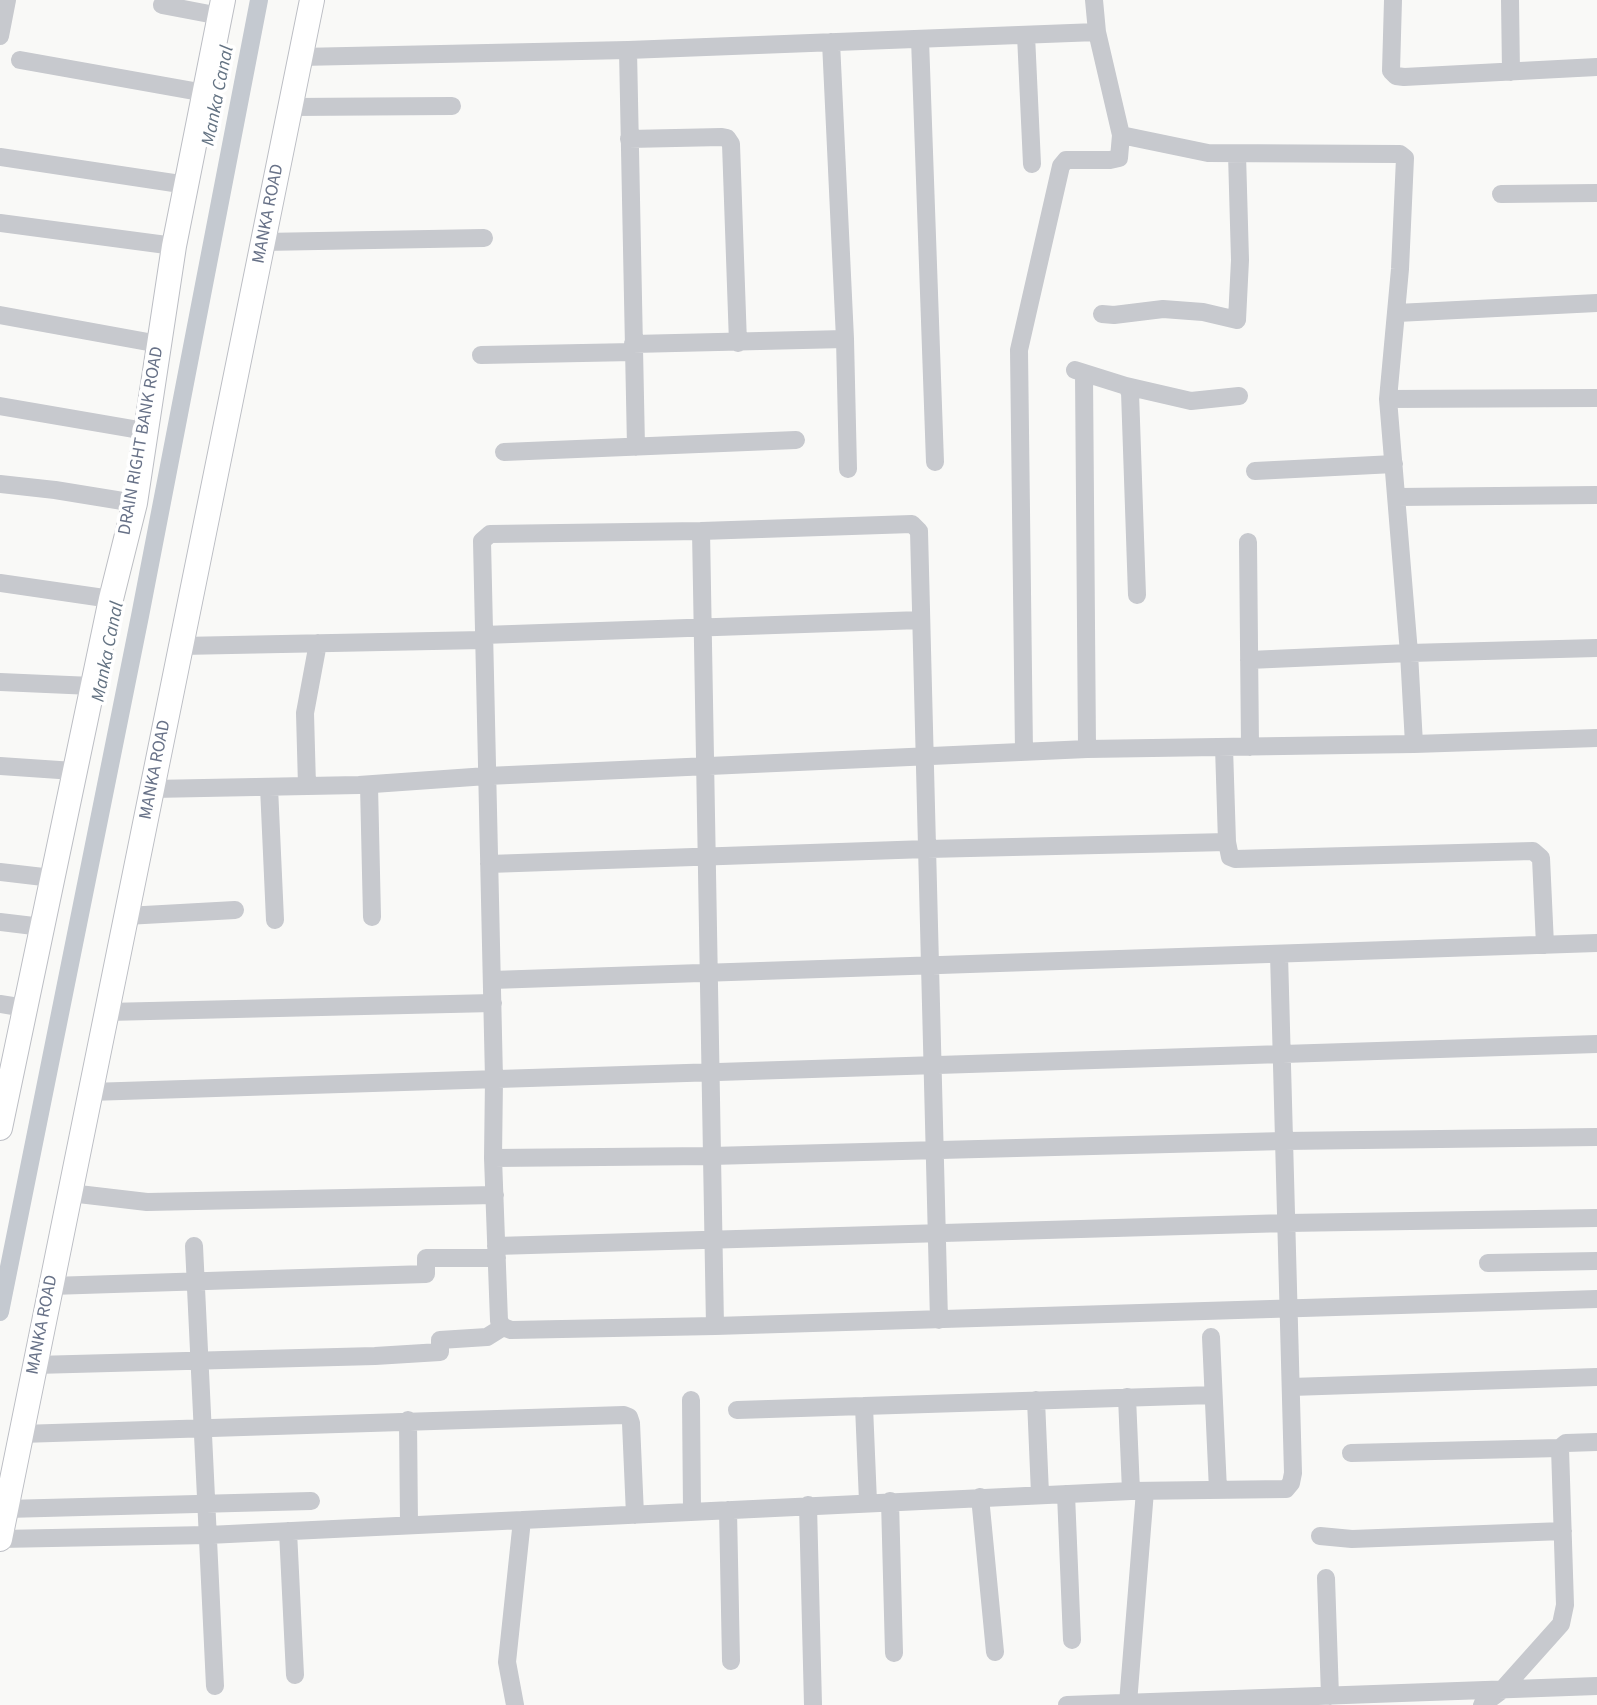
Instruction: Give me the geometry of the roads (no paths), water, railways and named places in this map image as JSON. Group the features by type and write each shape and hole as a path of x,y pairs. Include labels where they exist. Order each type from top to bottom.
{"main road":[{"name":"MANKA ROAD","path":"0,1539 312,0"},
{"name":"DRAIN RIGHT BANK ROAD","path":"0,1128 6,1070 25,1008 111,598 135,503 174,246 222,8"}],"street":[{"path":"1024,752 1018,350 1061,166 1066,160 1119,158 1121,135 1097,32 1094,0"},
{"path":"1393,0 1391,71 1396,76 1404,78 1597,67"},
{"path":"1510,0 1511,72"},
{"path":"162,5 222,8"},
{"path":"0,36 4,10"},
{"path":"300,57 628,50 1097,32"},
{"path":"1026,35 1032,164"},
{"path":"919,39 935,462"},
{"path":"831,42 845,339 848,469"},
{"path":"628,50 636,447"},
{"path":"20,60 205,93"},
{"path":"290,107 452,106"},
{"path":"1121,135 1209,153 1400,154 1405,158 1388,399 1414,744"},
{"path":"629,139 722,137 727,138 731,144 738,343"},
{"path":"1102,314 1163,309 1203,312 1237,320 1240,260 1237,153"},
{"path":"0,157 187,185"},
{"path":"1501,194 1597,193"},
{"path":"0,223 174,246"},
{"path":"263,242 484,238"},
{"path":"1396,313 1597,303"},
{"path":"0,315 159,344"},
{"path":"481,355 845,339"},
{"path":"1087,749 1080,372 1191,401 1239,396"},
{"path":"1126,386 1130,392 1137,595"},
{"path":"1388,399 1597,398"},
{"path":"0,406 145,430"},
{"path":"504,452 796,440"},
{"path":"1255,471 1394,464"},
{"path":"0,484 135,503"},
{"path":"1397,497 1597,495"},
{"path":"939,1320 919,531 912,524 490,534 482,541 483,637 495,1079 493,1158 499,1321 503,1327 511,1330 715,1326 939,1320 1597,1299"},
{"path":"701,531 715,1326"},
{"path":"1248,542 1250,747"},
{"path":"0,583 111,598"},
{"path":"181,646 922,621"},
{"path":"306,786 305,713 318,643"},
{"path":"1249,660 1597,648"},
{"path":"0,682 92,687"},
{"path":"152,789 369,785 487,776 1087,749 1597,738"},
{"path":"1224,747 1227,854 1235,859 1533,851 1541,858 1545,945"},
{"path":"0,766 74,771"},
{"path":"369,785 372,917"},
{"path":"269,787 275,920"},
{"path":"489,864 707,855 1227,842"},
{"path":"0,872 52,878"},
{"path":"126,916 235,910"},
{"path":"0,922 42,927"},
{"path":"492,980 1597,943"},
{"path":"0,1539 208,1535 1040,1494 1286,1489 1291,1483 1293,1473 1279,954"},
{"path":"107,1012 493,1003"},
{"path":"0,1004 25,1008"},
{"path":"90,1093 1597,1044"},
{"path":"493,1158 711,1156 1284,1140 1597,1137"},
{"path":"70,1193 147,1202 495,1195"},
{"path":"51,1286 426,1274 426,1258 713,1239 1287,1223 1597,1218"},
{"path":"194,1246 215,1686"},
{"path":"1488,1263 1597,1261"},
{"path":"35,1365 440,1352 440,1340 487,1337 503,1327"},
{"path":"1211,1337 1218,1490"},
{"path":"1291,1387 1597,1377"},
{"path":"737,1410 1213,1395"},
{"path":"1116,1704 1138,1491 1127,1397"},
{"path":"691,1400 692,1512"},
{"path":"1036,1400 1040,1494"},
{"path":"864,1406 868,1502"},
{"path":"21,1434 203,1426 624,1415 629,1417 631,1423 635,1515"},
{"path":"408,1420 409,1525"},
{"path":"1351,1452 1560,1448 1566,1443 1597,1442"},
{"path":"1482,1705 1502,1690 1561,1623 1565,1605 1560,1448"},
{"path":"1066,1493 1072,1640"},
{"path":"980,1497 995,1652"},
{"path":"6,1509 311,1501"},
{"path":"890,1501 894,1653"},
{"path":"808,1505 813,1705"},
{"path":"728,1510 731,1661"},
{"path":"515,1705 507,1662 522,1520"},
{"path":"288,1531 295,1675"},
{"path":"1320,1536 1352,1539 1563,1531"},
{"path":"1326,1578 1330,1696"},
{"path":"1068,1705 1300,1701 1330,1696 1597,1686"}],"waterway":[{"name":"Manka Canal","path":"0,1312 140,616 259,0"}]}
